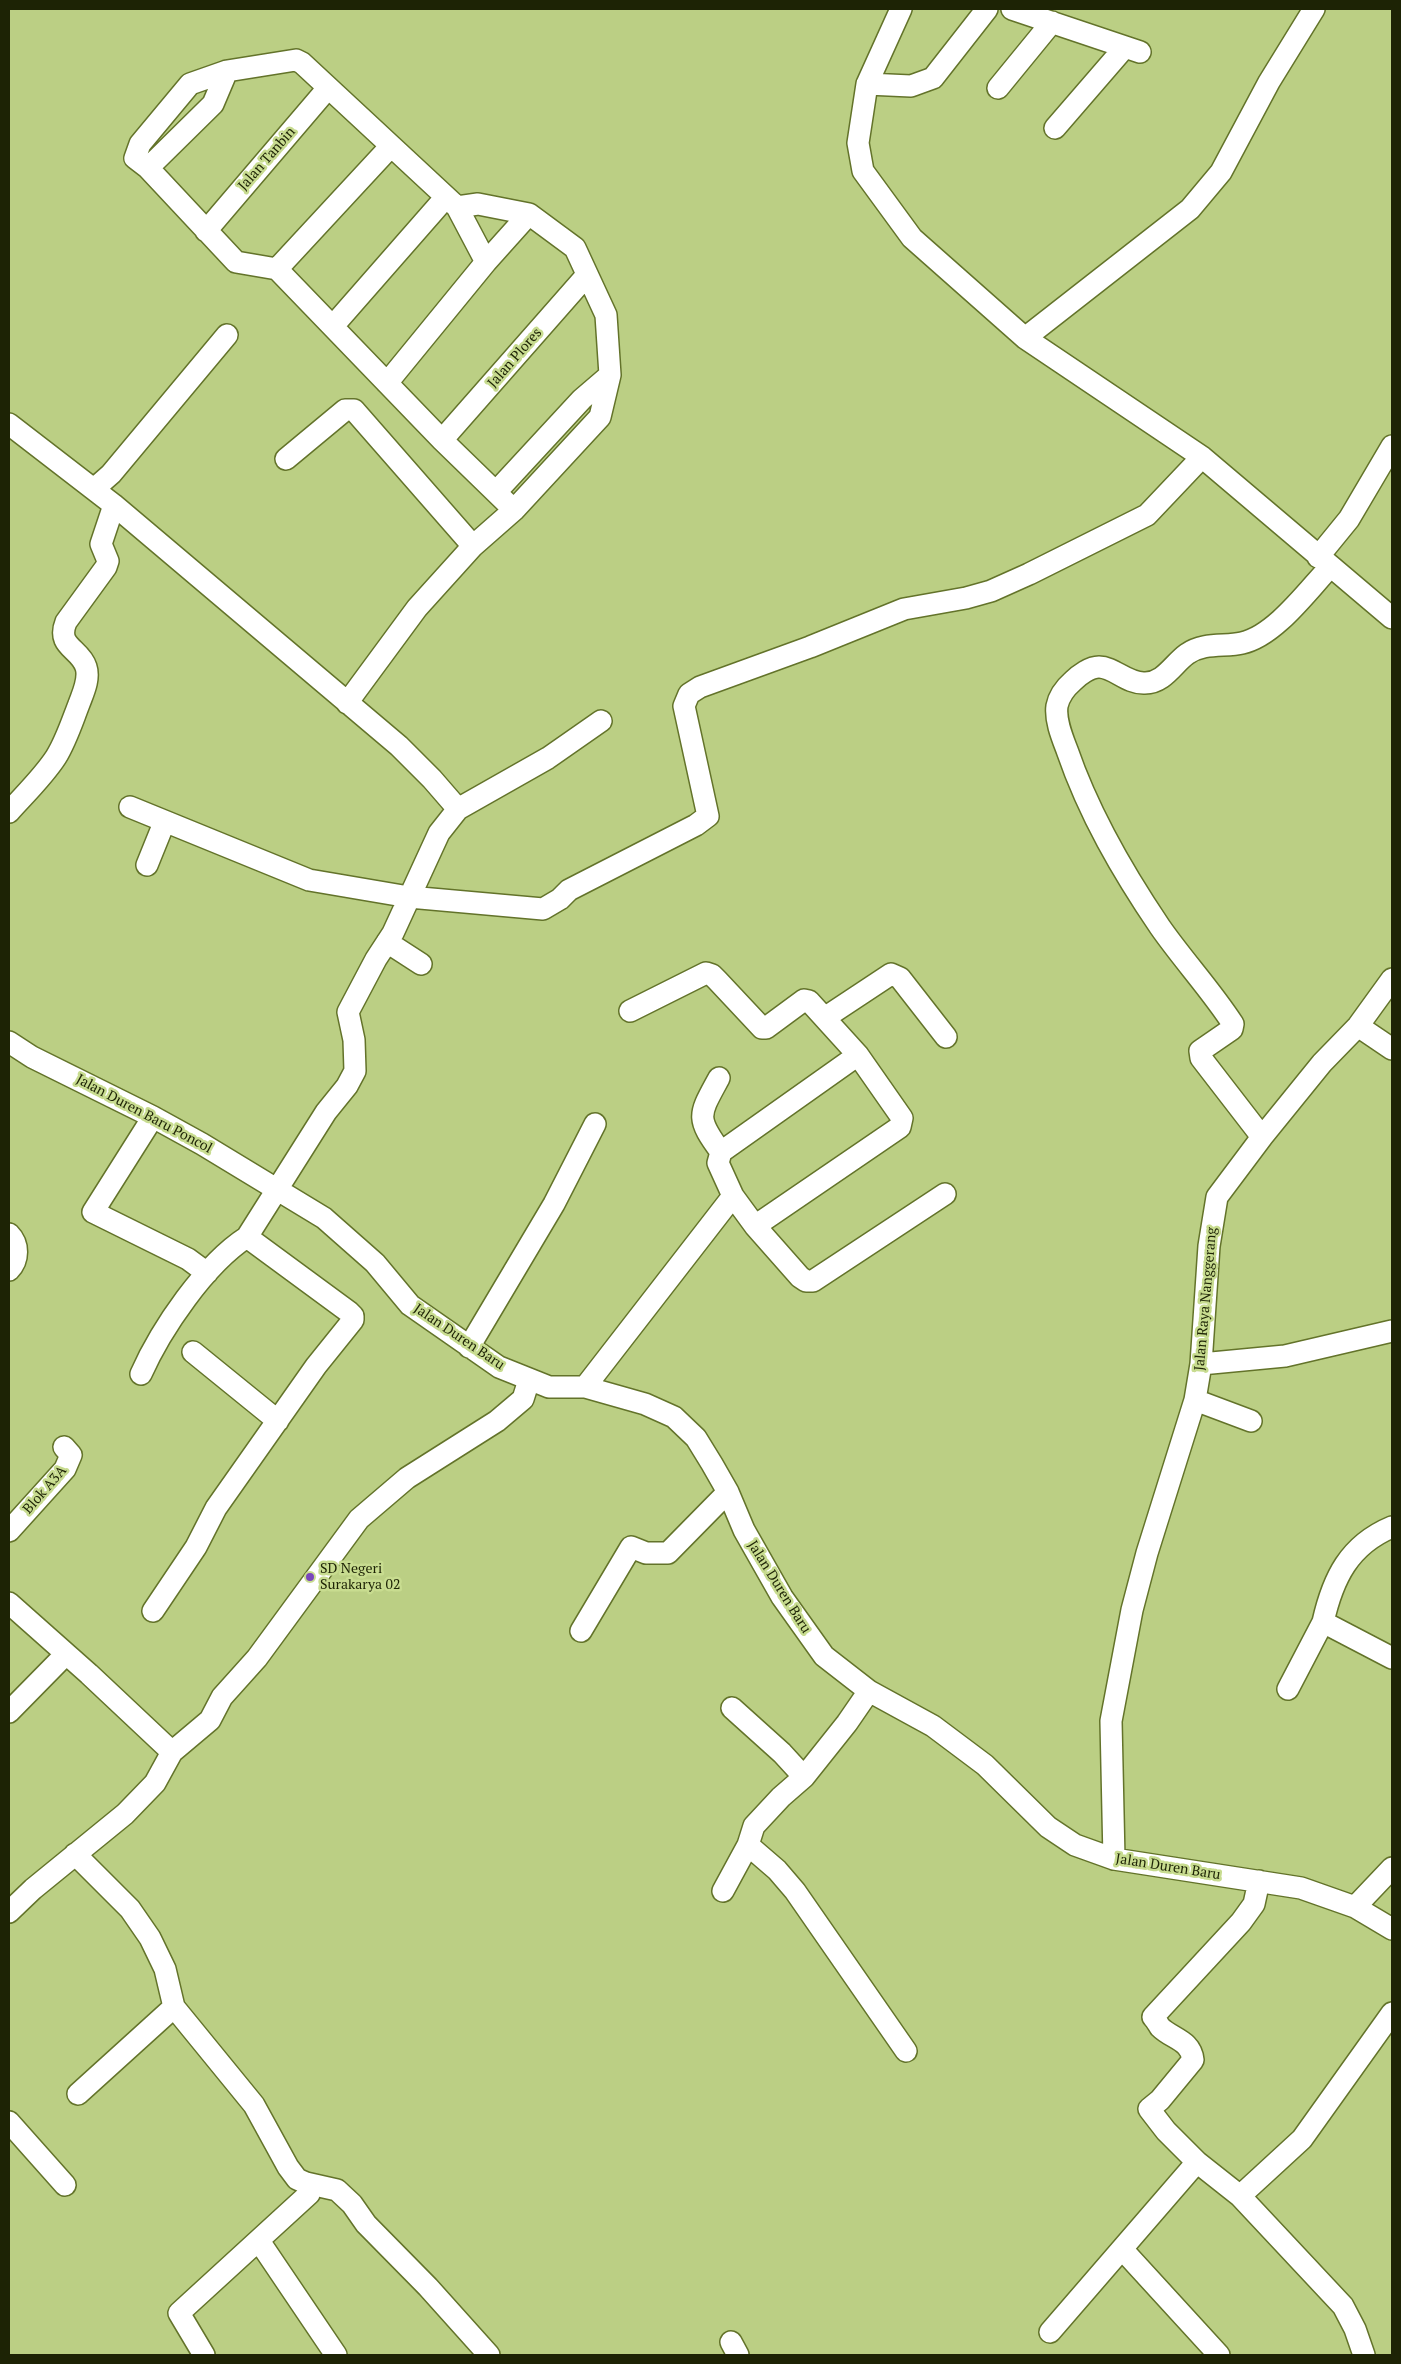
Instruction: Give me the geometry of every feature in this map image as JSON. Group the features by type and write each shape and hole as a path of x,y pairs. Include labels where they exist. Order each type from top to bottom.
{"street":[{"path":"901,9 867,84 858,143 863,170 912,238 1025,338 1202,457 1392,618"},
{"path":"867,84 911,86 933,78 987,9"},
{"path":"1012,9 1132,50 1055,128"},
{"path":"1025,338 1184,214 1208,190 1221,172 1269,82 1314,9"},
{"path":"998,88 1052,22"},
{"path":"486,262 451,202 296,60 227,71 190,84 140,144 135,158 148,168 236,262 277,269 442,440 514,510"},
{"path":"148,168 214,104 227,71"},
{"name":"Jalan Tanbin","path":"206,230 328,88"},
{"path":"277,269 391,146"},
{"path":"347,703 417,608 474,546 514,510 600,417 610,376 606,315 575,248 529,214 478,204 451,202"},
{"path":"333,326 451,202"},
{"path":"387,384 486,262 529,214"},
{"name":"Jalan Plores","path":"442,440 587,275"},
{"path":"94,489 111,474 226,335"},
{"path":"496,492 582,399 610,376"},
{"path":"286,458 345,410 354,410 474,546"},
{"path":"9,424 114,505 399,746 432,779 458,809"},
{"path":"1262,1137 1201,1058 1200,1051 1232,1029 1233,1024 1160,928 1109,845 1075,775 1061,735 1057,708 1066,687 1077,677 1093,669 1099,667 1109,669 1132,682 1146,684 1167,675 1188,654 1199,649 1225,643 1242,643 1263,634 1290,610 1324,562 1392,446"},
{"path":"130,807 309,880 409,897 543,908 560,899 569,890 702,822 708,816 708,808 684,706 689,694 700,686 810,647 904,609 966,598 991,591 1029,574 1147,515 1202,457"},
{"path":"9,812 55,759 63,744 85,688 88,676 86,666 64,639 63,630 66,622 106,567 108,561 101,544 114,505"},
{"path":"141,1374 164,1330 207,1273 230,1248 247,1237 326,1112 348,1086 355,1071 354,1040 348,1012 387,942 438,833 458,809 548,758 601,721"},
{"path":"147,865 164,822"},
{"path":"387,942 421,964"},
{"path":"630,1011 706,973 712,975 762,1028 766,1028 804,1000 813,1003 858,1055 902,1118 900,1127 755,1226"},
{"path":"826,1017 891,974 900,978 946,1037"},
{"name":"Jalan Raya Nanggerang","path":"1114,1859 1111,1721 1132,1610 1147,1553 1195,1400 1201,1364 1209,1246 1218,1197 1262,1137 1322,1063 1358,1026 1392,979"},
{"path":"1358,1026 1392,1049"},
{"name":"Jalan Duren Baru Poncol","path":"9,1042 32,1058 153,1117 278,1188"},
{"path":"858,1055 721,1152 718,1163 733,1196 755,1226 800,1277 806,1281 812,1281 945,1194"},
{"path":"719,1078 705,1105 702,1122 721,1152"},
{"path":"153,1117 93,1212 188,1259 207,1273"},
{"path":"469,1347 554,1204 596,1124"},
{"name":"Jalan Duren Baru","path":"278,1188 324,1218 375,1263 410,1305 499,1367 550,1387 585,1387 645,1404 674,1417 696,1438 728,1492 744,1530 782,1597 824,1656 869,1691 933,1726 985,1765 1048,1827 1075,1845 1114,1859 1301,1888 1355,1907 1392,1930"},
{"path":"585,1387 733,1196"},
{"path":"9,1234 17,1250 15,1264 9,1270"},
{"path":"153,1611 196,1547 216,1508 316,1366 351,1324 353,1316 247,1237"},
{"path":"1201,1364 1285,1356 1392,1331"},
{"path":"193,1352 278,1420"},
{"path":"9,1912 75,1854 125,1814 155,1783 172,1752 210,1720 222,1697 257,1658 359,1520 388,1492 420,1469 497,1421 523,1399 529,1380"},
{"path":"1195,1400 1251,1420"},
{"name":"Blok A3A","path":"9,1531 66,1469 71,1455 64,1447"},
{"path":"581,1631 631,1547 646,1553 668,1553 728,1492"},
{"path":"1288,1689 1323,1622 1341,1568 1373,1535 1392,1527"},
{"path":"9,1602 172,1752"},
{"path":"1323,1622 1392,1658"},
{"path":"9,1712 66,1654"},
{"path":"722,1891 748,1845 754,1826 781,1797 804,1777 847,1723 869,1691"},
{"path":"732,1708 782,1753 804,1777"},
{"path":"748,1845 776,1870 795,1892 906,2051"},
{"path":"75,1854 130,1909 150,1938 165,1969 174,2007 254,2105 288,2167 298,2179 306,2184 338,2190 352,2204 366,2224 428,2287 489,2355"},
{"path":"1355,1907 1392,1868"},
{"path":"1259,1881 1254,1904 1241,1922 1153,2017 1161,2028 1187,2044 1192,2052 1193,2060 1160,2100 1149,2109 1166,2131 1197,2162 1240,2196 1343,2306 1352,2323 1364,2355"},
{"path":"78,2094 174,2007"},
{"path":"1240,2196 1302,2139 1392,2013"},
{"path":"9,2122 65,2185"},
{"path":"1050,2332 1197,2162"},
{"path":"204,2355 179,2313 308,2194 306,2184"},
{"path":"259,2241 336,2355"},
{"path":"1122,2249 1219,2355"}],"place":[{"name":"SD Negeri Surakarya 02","path":"310,1577"}]}
